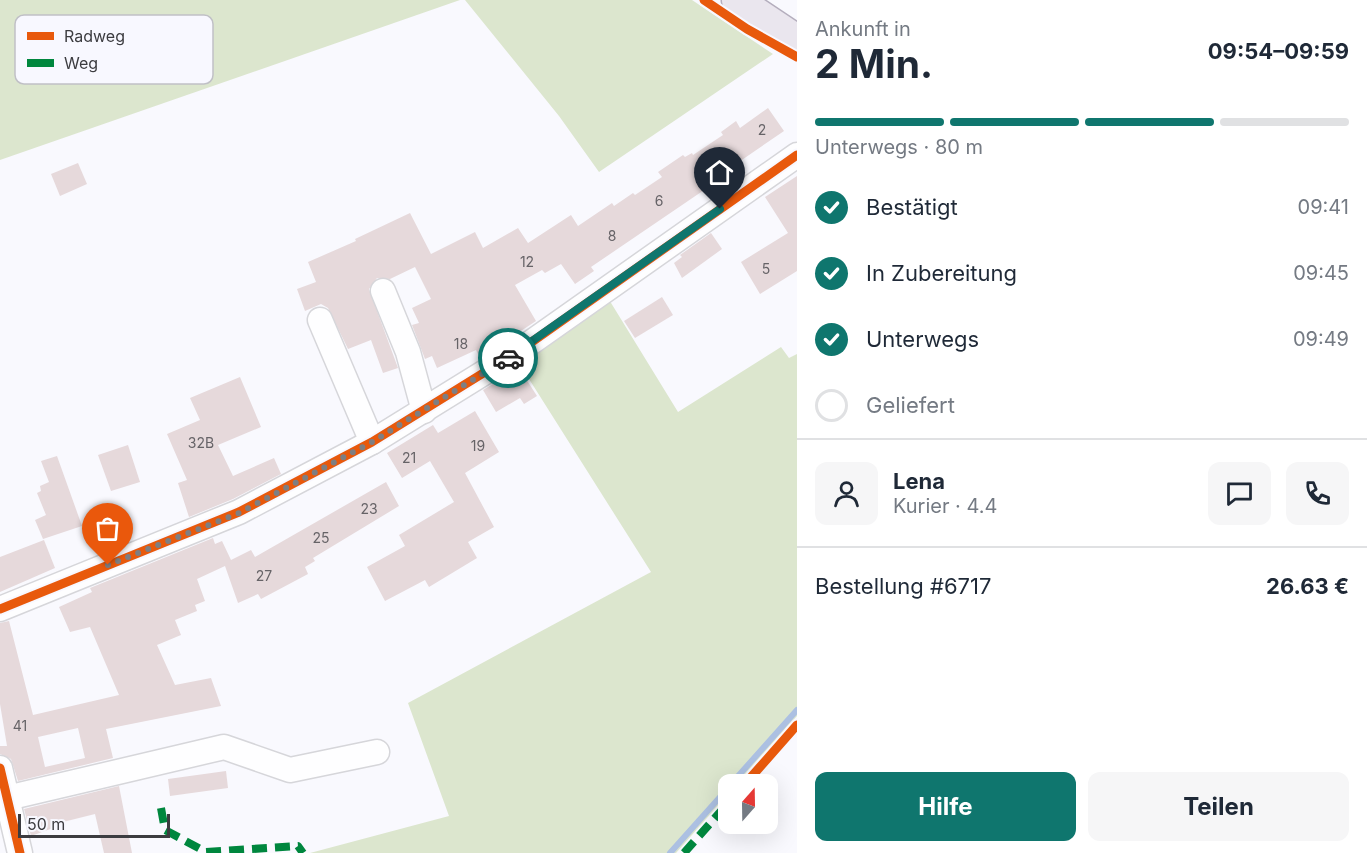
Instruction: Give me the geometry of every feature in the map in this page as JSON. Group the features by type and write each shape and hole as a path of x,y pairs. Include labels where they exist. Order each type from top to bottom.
{"main road":[{"path":"737,0 797,40"}],"street":[{"path":"0,609 239,513 372,442 519,351 797,155"},
{"path":"383,291 408,352 424,411"},
{"path":"320,320 372,442"},
{"path":"7,798 224,747 290,770 377,752"},
{"path":"0,768 20,853"}],"green space":[{"path":"0,0 460,0 0,160"},
{"path":"465,0 692,0 773,54 599,172 559,116"},
{"path":"608,298 678,412 781,347 789,358 797,354 797,716 746,774 718,774 718,805 676,853 310,853 449,816 408,703 651,572 517,360"}],"building":[{"path":"768,108 784,131 733,166 735,169 591,267 594,271 575,284 561,264 545,273 542,270 515,285 536,321 480,358 476,350 437,368 432,356 425,359 412,325 419,323 412,308 431,299 415,267 390,279 377,278 369,289 398,368 383,373 371,340 348,349 328,308 321,304 305,311 297,289 316,282 308,262 356,241 355,239 410,213 431,254 475,232 483,248 518,228 528,243 571,215 578,226 612,203 614,206 633,193 635,195 662,177 658,172 683,155 685,157 692,153 693,155 723,135 721,132 736,121 740,128"},
{"path":"78,163 87,184 60,196 51,174"},
{"path":"797,176 797,271 760,294 741,262 788,233 765,197"},
{"path":"711,233 722,249 682,278 674,263 682,257 680,255"},
{"path":"662,297 673,315 635,338 624,321"},
{"path":"519,368 537,396 524,404 520,398 496,412 483,390"},
{"path":"240,377 261,427 218,445 233,476 274,458 281,474 233,499 189,517 178,483 187,480 167,434 200,420 190,398"},
{"path":"475,411 499,452 465,473 494,527 468,542 477,558 429,587 425,580 385,601 367,567 405,546 399,535 454,502 430,461 402,478 387,453 433,425 438,433"},
{"path":"128,445 140,482 111,491 98,455"},
{"path":"57,456 82,526 43,539 35,520 46,515 37,493 41,491 40,486 49,482 41,461"},
{"path":"386,482 399,506 313,558 315,561 305,567 308,574 261,599 258,594 238,603 225,566 197,579 205,601 195,605 197,611 175,620 181,635 157,645 175,685 211,678 221,706 106,729 113,758 18,781 11,759 0,754 0,746 7,746 0,704 0,623 9,621 33,715 119,695 90,627 70,632 59,607 92,592 90,588 213,538 215,544 222,541 231,560 251,550 255,557","holes":["78,728 85,758 45,767 38,737"]},
{"path":"44,540 55,568 0,592 0,557"},
{"path":"226,771 228,788 170,796 168,779"},
{"path":"119,786 132,853 104,853 95,814 55,824 56,827 31,836 24,809"}],"waterway":[{"path":"740,774 797,710"},
{"path":"670,853 718,799"}],"marked path":[{"path":"161,808 165,830 206,852 298,846 303,853"},
{"path":"684,853 718,814"}],"cycle path":[{"path":"704,0 747,29 797,57"},
{"path":"0,609 239,512 372,442 519,351 797,155"},
{"path":"754,774 797,725"},
{"path":"0,768 20,853"}],"way so far":[{"path":"108,565 239,513 405,423 508,358"}],"route":[{"path":"508,358 720,209"}]}
